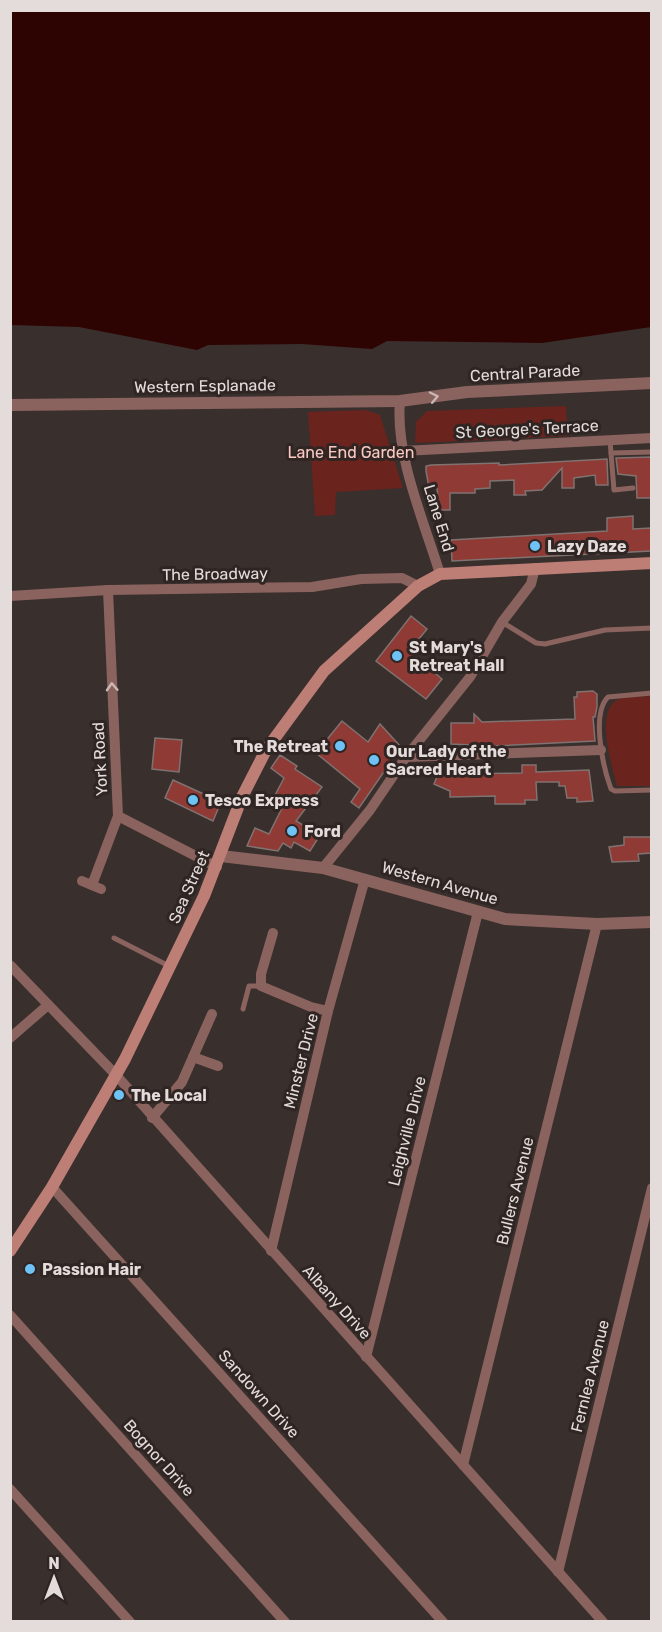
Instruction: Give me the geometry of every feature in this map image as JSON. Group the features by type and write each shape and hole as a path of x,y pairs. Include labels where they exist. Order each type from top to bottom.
{"main road":[{"path":"440,574 651,563"},
{"name":"Sea Street","path":"10,1251 52,1187 116,1075 170,967 219,861 243,796 261,759 324,671 418,586 440,574"}],"street":[{"name":"Central Parade","path":"400,400 467,392 651,383"},
{"name":"Western Esplanade","path":"10,405 400,400"},
{"name":"Lane End","path":"400,400 398,426 403,451 440,574"},
{"name":"St George's Terrace","path":"403,451 651,438"},
{"path":"323,868 370,810 406,757 470,677 502,622 531,585 535,568"},
{"name":"The Broadway","path":"10,596 108,590 312,587 362,579 402,578 418,586"},
{"name":"York Road","path":"108,590 118,816 167,842 219,861"},
{"path":"406,757 601,750"},
{"path":"92,885 118,816"},
{"name":"Western Avenue","path":"219,861 323,868 505,919 597,924 651,922"},
{"name":"Minster Drive","path":"271,1251 328,1011 365,879"},
{"name":"Leighville Drive","path":"366,1357 478,912"},
{"name":"Bullers Avenue","path":"463,1465 597,924"},
{"path":"273,933 261,974 261,986 311,1007 328,1011"},
{"name":"Albany Drive","path":"10,965 116,1075 603,1622"},
{"path":"10,1038 48,1005"},
{"path":"152,1118 182,1082 212,1014"},
{"path":"193,1057 218,1066"},
{"name":"Sandown Drive","path":"52,1187 443,1622"},
{"name":"Fernlea Avenue","path":"558,1572 651,1188"},
{"name":"Bognor Drive","path":"10,1315 285,1622"},
{"path":"10,1489 130,1622"}],"lane":[{"path":"610,440 614,490 633,488"},
{"path":"611,453 651,452"},
{"path":"502,622 536,643 545,644 594,631 651,628"},
{"path":"651,693 608,697 602,702 599,712 601,750 611,789 615,791 651,790"},
{"path":"114,938 170,967"},
{"path":"243,1009 249,986 261,986"}],"green space":[{"path":"566,406 568,436 415,443 416,422 427,411"},
{"name":"Lane End Garden","path":"366,410 380,415 403,488 336,492 335,515 315,516 308,412"},
{"path":"651,696 651,786 617,786 607,739 607,714 619,699"}],"shaded area":[{"path":"11,10 651,11 651,327 542,343 387,341 372,349 302,344 208,345 197,350 79,327 11,325"}],"building":[{"path":"651,457 651,498 637,498 636,476 618,474 616,458"},
{"path":"607,459 608,485 596,485 595,475 574,478 574,488 562,488 562,468 542,490 525,491 526,495 514,495 514,480 490,481 490,488 475,489 475,493 450,493 450,510 439,510 437,488 429,488 426,471 426,466 431,465 499,463 499,465"},
{"path":"633,516 633,529 651,528 651,551 452,561 451,540 607,531 607,518"},
{"name":"St Mary's Retreat Hall","path":"411,616 427,629 409,651 442,679 426,699 376,661"},
{"path":"593,691 597,694 597,707 595,717 593,717 595,741 492,746 451,744 451,723 474,723 474,714 482,722 575,719 574,697 577,697 577,692"},
{"path":"342,721 368,742 380,724 401,747 359,808 351,802 360,789 316,753"},
{"path":"155,738 182,740 179,772 152,769"},
{"path":"280,755 297,766 295,769 322,787 296,821 320,835 310,851 294,842 291,848 283,843 278,851 247,846 255,828 269,834 283,806 272,801 284,778 271,768"},
{"path":"522,765 536,765 536,772 589,770 593,801 577,802 577,798 567,798 565,786 559,786 559,782 536,782 537,800 525,800 525,804 495,804 495,796 450,797 450,791 434,784 438,774 522,773"},
{"name":"Tesco Express","path":"173,780 221,802 213,821 165,798"},
{"path":"624,837 651,837 651,853 638,854 639,861 612,862 609,847 624,845"}],"place":[{"name":"Lazy Daze","path":"535,546"},
{"name":"St Mary's Retreat Hall","path":"397,656"},
{"name":"The Retreat","path":"340,746"},
{"name":"Our Lady of the Sacred Heart","path":"374,760"},
{"name":"Tesco Express","path":"193,800"},
{"name":"Ford","path":"292,831"},
{"name":"The Local","path":"119,1095"},
{"name":"Passion Hair","path":"30,1269"}]}
